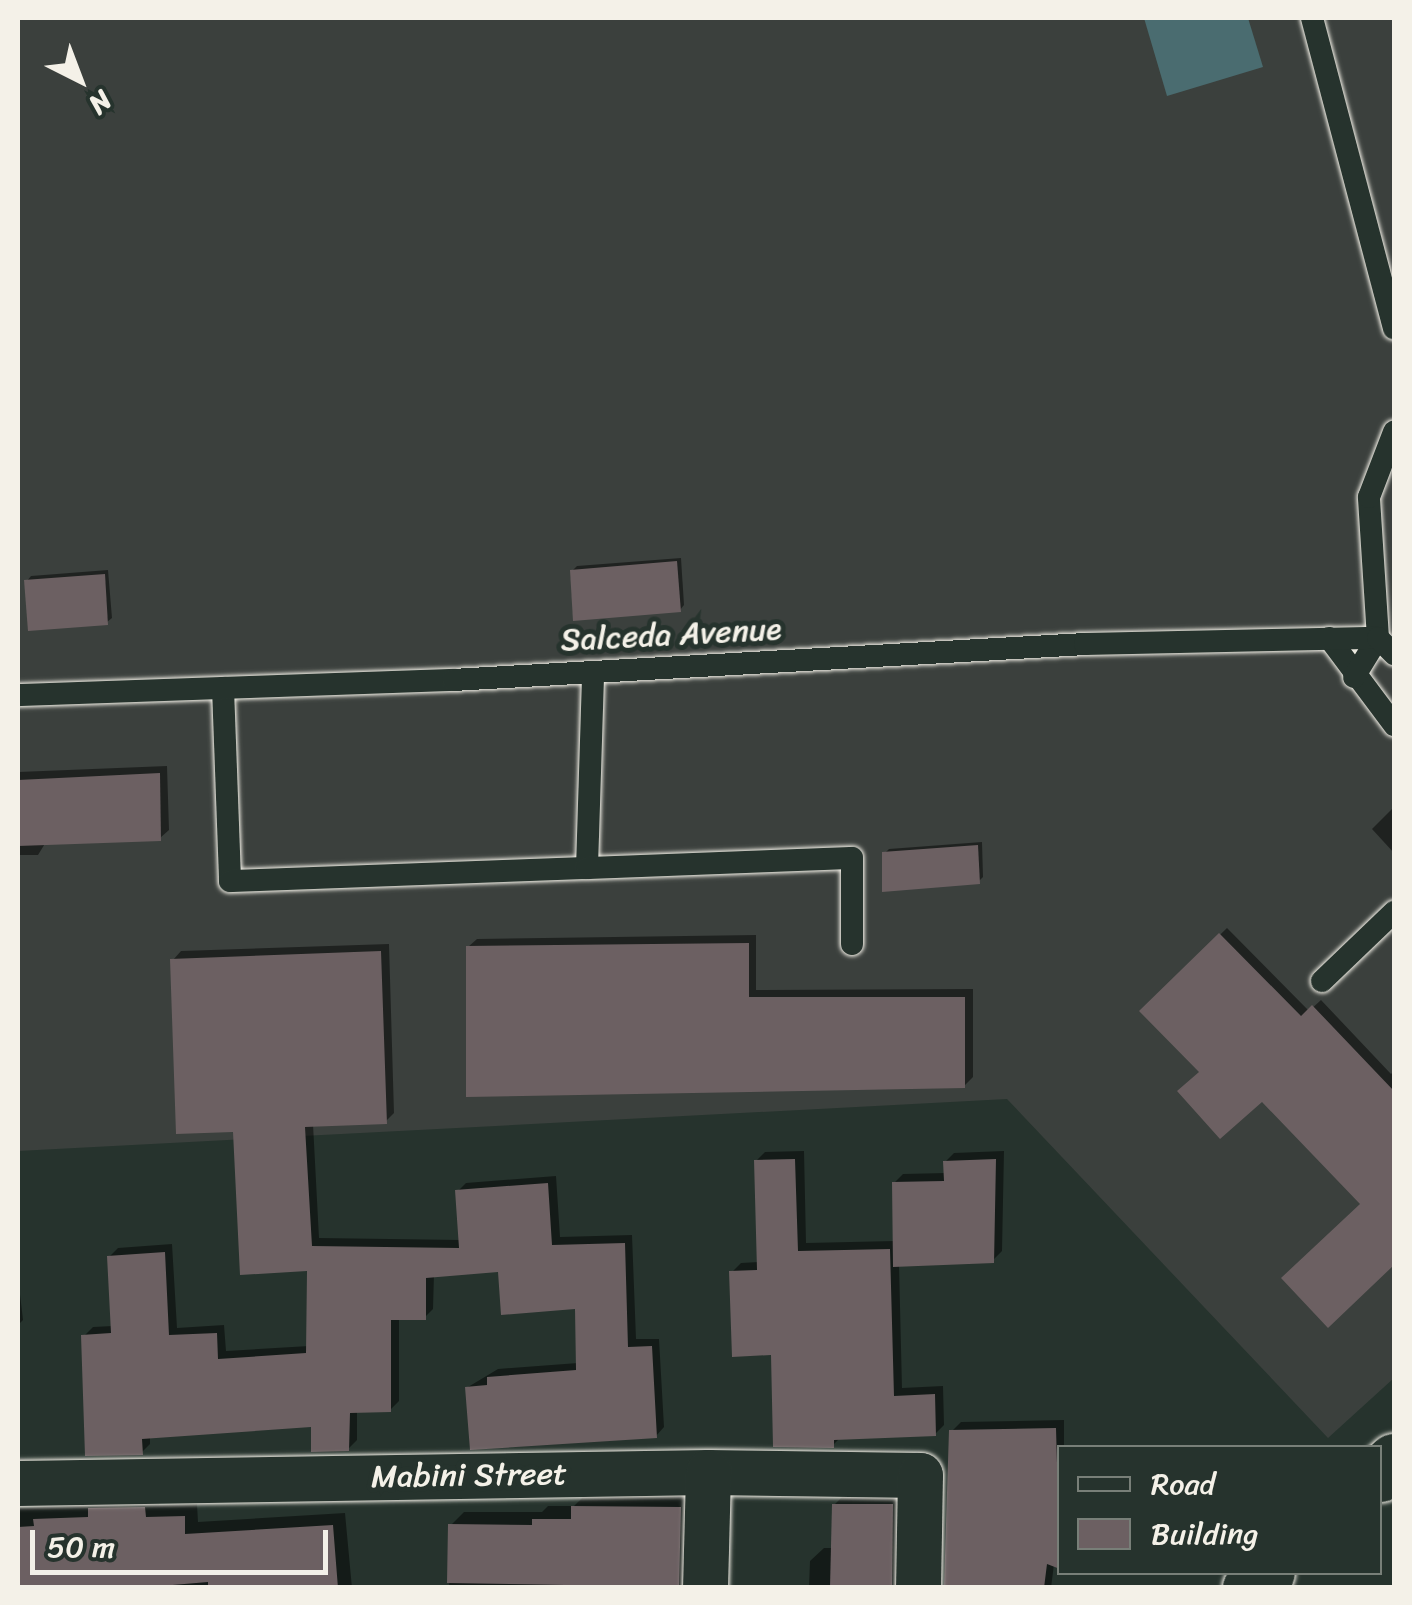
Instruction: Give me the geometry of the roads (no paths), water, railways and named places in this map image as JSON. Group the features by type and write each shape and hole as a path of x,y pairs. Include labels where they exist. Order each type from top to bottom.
{"street":[{"name":"Mabini Street","path":"18,1483 708,1472 920,1474 918,1588"},
{"path":"706,1588 708,1472"}],"lane":[{"path":"1312,18 1394,328"},
{"path":"1354,677 1386,646 1369,496 1394,432"},
{"path":"1329,638 1354,677 1394,725"},
{"name":"Salceda Avenue","path":"18,695 593,672 1085,644 1329,638 1386,646"},
{"path":"587,868 593,672"},
{"path":"223,688 230,881 852,858 852,944"},
{"path":"1322,982 1394,912"}],"water":[{"path":"1144,18 1248,18 1263,67 1167,96"}]}
